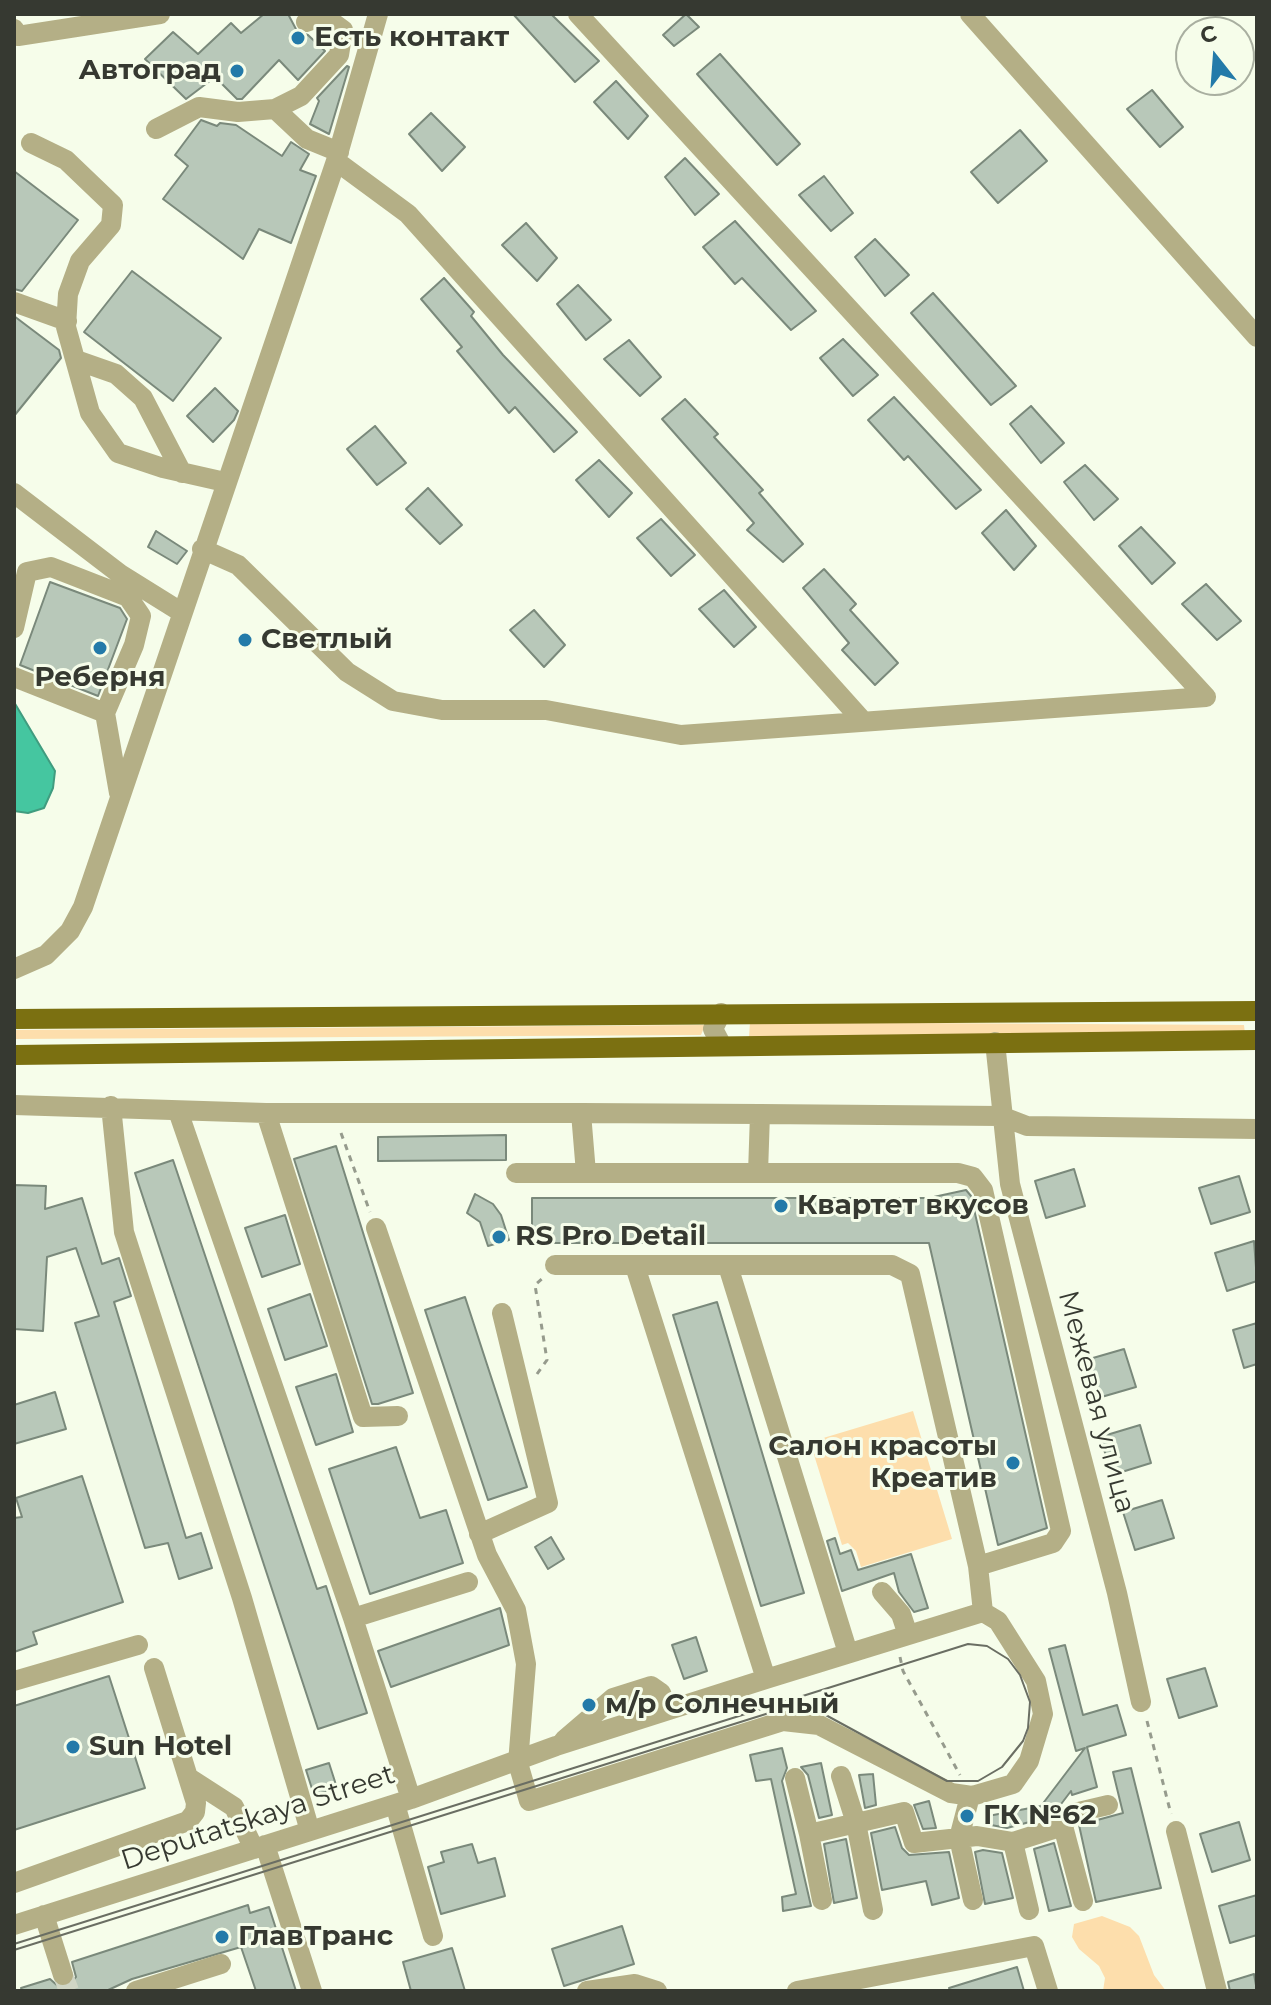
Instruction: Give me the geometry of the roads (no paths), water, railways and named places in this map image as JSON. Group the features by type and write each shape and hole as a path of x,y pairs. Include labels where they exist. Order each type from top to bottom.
{"main road":[{"path":"14,1019 1257,1011"},
{"path":"14,1055 1257,1040"}],"street":[{"path":"14,29 18,36 160,14"},
{"path":"14,969 46,955 70,931 83,907 202,549 338,156 378,14"},
{"path":"202,549 238,565 347,672 393,701 442,710 546,710 681,735 861,719 1206,697 578,14"},
{"path":"970,14 1257,337"},
{"path":"156,129 199,107 238,112 275,109 301,96 339,55 343,30 324,16 306,22"},
{"path":"275,109 307,139 338,156 408,214 861,719"},
{"path":"31,143 66,160 113,205 111,225 80,261 68,294 67,321 90,413 118,453 182,473 225,482"},
{"path":"14,302 67,321"},
{"path":"76,360 116,374 143,398 182,473"},
{"path":"14,493 120,574 181,612"},
{"path":"14,628 27,572 51,567 128,597 141,616 134,645 105,713 119,797"},
{"path":"14,677 105,713"},
{"path":"721,1013 713,1029 722,1046"},
{"name":"Межевая улица","path":"995,1042 1010,1184 1117,1593 1141,1702"},
{"path":"14,1105 334,1114 1001,1116 1027,1126 1257,1129"},
{"path":"111,1106 124,1232 242,1598 310,1831"},
{"path":"178,1111 353,1618 403,1801 433,1936"},
{"path":"266,1113 363,1417 398,1416"},
{"path":"581,1113 586,1173"},
{"path":"758,1173 760,1114"},
{"path":"516,1173 958,1173 973,1177 983,1190 1061,1535 1053,1543 978,1566"},
{"path":"376,1228 479,1534 516,1610 526,1664 518,1763 529,1801 783,1721 819,1725 933,1786 971,1796 1013,1784 1029,1761 1043,1714 1036,1681 1028,1667 998,1621 983,1612"},
{"path":"555,1265 892,1265 910,1274 978,1566 983,1612"},
{"path":"635,1266 766,1679"},
{"path":"728,1266 848,1653"},
{"path":"479,1534 548,1503 502,1313"},
{"path":"353,1618 468,1582"},
{"path":"882,1592 901,1614 903,1641"},
{"path":"556,1746 848,1653 903,1641 983,1612"},
{"path":"14,1681 138,1645"},
{"path":"14,1883 188,1821 195,1812 196,1803 189,1778 154,1668"},
{"path":"556,1746 613,1698 651,1686 661,1693 668,1710"},
{"name":"Deputatskaya Street","path":"14,1925 403,1801 518,1763 556,1746"},
{"path":"841,1776 856,1823 873,1910"},
{"path":"189,1778 234,1807 260,1847 312,1991"},
{"path":"795,1778 822,1900"},
{"path":"971,1796 959,1838 973,1900"},
{"path":"809,1834 904,1812 914,1843 977,1836 1013,1842 1063,1826 1070,1814 1108,1805"},
{"path":"1063,1826 1083,1901"},
{"path":"1176,1831 1217,1991"},
{"path":"1013,1842 1029,1910"},
{"path":"44,1915 63,1975"},
{"path":"789,1990 1034,1946 1048,1991"},
{"path":"136,1991 221,1964"},
{"path":"587,1991 635,1984 657,1991"}],"tunnel":[{"path":"63,1975 69,1991"}],"tram line":[{"path":"14,1944 968,1644 987,1646 1008,1659 1020,1675 1030,1702 1028,1728 1023,1741 1002,1767 978,1781 947,1781 822,1713 802,1707 785,1708 14,1950"}],"place":[{"name":"Есть контакт","path":"298,38"},
{"name":"Автоград","path":"237,71"},
{"name":"Светлый","path":"245,640"},
{"name":"Реберня","path":"100,648"},
{"name":"Квартет вкусов","path":"781,1206"},
{"name":"RS Pro Detail","path":"499,1237"},
{"name":"Салон красоты Креатив","path":"1013,1463"},
{"name":"м/р Солнечный","path":"589,1705"},
{"name":"Sun Hotel","path":"73,1747"},
{"name":"ГК №62","path":"967,1816"},
{"name":"ГлавТранс","path":"222,1937"}]}
